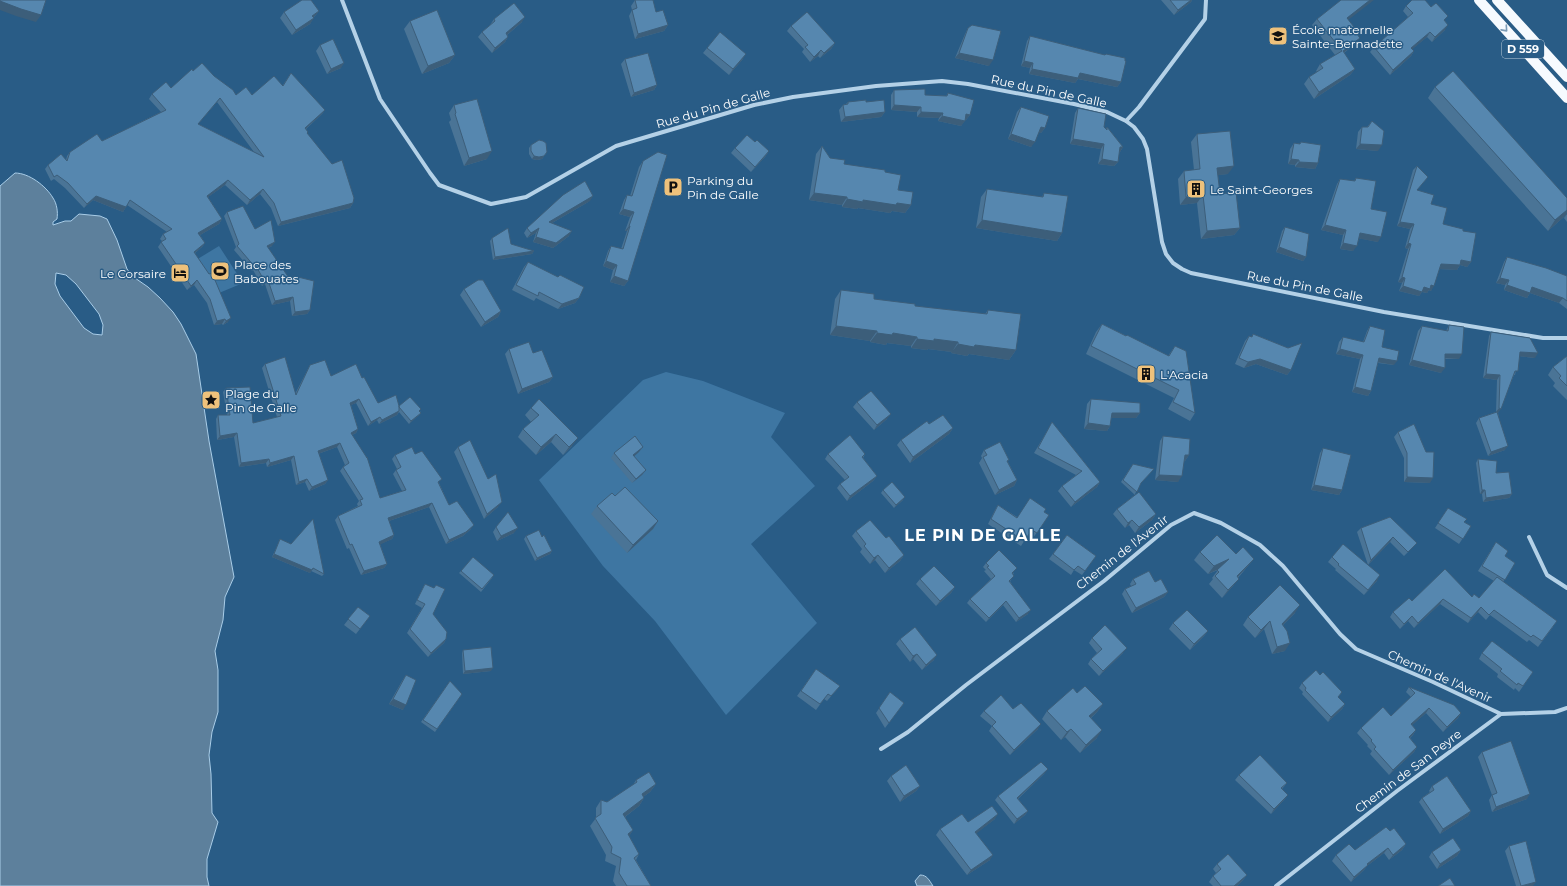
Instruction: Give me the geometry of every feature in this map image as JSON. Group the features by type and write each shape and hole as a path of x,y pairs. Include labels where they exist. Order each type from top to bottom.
{"main road":[{"name":"D 559","path":"1479,0 1567,98"},
{"name":"D 559","path":"1497,0 1567,77"}],"street":[{"name":"Rue du Pin de Galle","path":"342,0 380,99 430,173 439,185 491,204 526,197 616,146 754,105 793,97 876,86 942,81 968,84 1074,104 1107,112 1126,121 1134,127 1143,138 1150,165 1162,242 1166,254 1173,263 1191,273 1384,312 1542,338 1567,338"},
{"path":"1126,121 1139,106 1204,19 1206,0"},
{"name":"Chemin de l'Avenir","path":"881,749 908,732 972,680 1104,581 1172,525 1194,513 1221,523 1260,545 1283,566 1340,634 1356,649 1433,682 1501,714"},
{"path":"1529,537 1547,575 1567,588"},
{"path":"1501,714 1555,712 1567,708"},
{"name":"Chemin de San Peyre","path":"1276,886 1397,791 1501,714"}],"shaded area":[{"path":"15,173 26,175 37,181 50,193 55,203 57,219 53,222 53,225 65,221 71,221 79,214 100,216 107,219 117,240 127,269 135,278 160,298 173,312 181,324 196,354 209,441 234,577 225,597 223,620 215,651 218,670 218,712 212,732 209,755 212,813 218,822 207,859 207,877 209,886 0,886 0,186","holes":["56,273 66,275 76,284 99,314 103,325 102,335 93,334 84,328 60,296 55,284"]},
{"name":"Place des Babouates","path":"219,246 243,283 219,293 196,260"},
{"path":"666,372 703,381 785,413 771,437 815,486 751,544 817,623 726,715 655,621 603,566 539,480 643,380"},
{"path":"920,875 926,877 933,886 917,886 915,881"}],"building":[{"path":"0,0 46,0 41,15 21,9"},
{"path":"302,0 311,0 319,11 312,16 314,18 296,30 284,12"},
{"path":"635,0 653,0 656,12 663,10 668,25 638,34 632,10 637,8"},
{"path":"1170,0 1191,0 1178,10"},
{"path":"1341,0 1370,0 1347,18 1354,27 1352,28 1360,38 1343,51 1355,69 1319,92 1309,77 1323,68 1320,64 1342,51 1317,19"},
{"path":"1412,0 1425,0 1431,7 1436,3 1448,16 1444,20 1448,25 1435,37 1430,32 1411,48 1414,51 1393,70 1374,47 1413,13 1406,6"},
{"path":"514,3 525,17 506,33 508,37 495,48 482,32 495,21 494,19"},
{"path":"437,10 455,55 428,66 410,21"},
{"path":"807,12 835,43 824,53 821,50 814,57 805,47 808,45 791,26"},
{"path":"972,25 1001,31 993,60 959,53 968,28"},
{"path":"720,32 746,54 733,69 707,48"},
{"path":"1030,36 1105,55 1125,58 1126,61 1121,82 1080,73 1078,78 1032,69 1033,63 1024,61"},
{"path":"333,39 344,63 331,69 320,45"},
{"path":"648,53 657,85 634,93 625,59"},
{"path":"202,63 214,76 233,90 236,95 246,87 252,95 274,76 283,86 291,73 325,110 305,128 308,132 307,133 332,164 342,160 354,198 353,203 281,222 274,203 263,189 250,200 228,180 207,196 222,219 198,233 205,243 194,252 209,274 212,273 231,318 226,321 225,319 217,321 210,299 197,280 191,286 161,242 166,239 163,234 172,229 130,200 126,207 96,196 87,204 68,183 57,175 54,177 48,165 61,154 67,161 70,152 97,134 102,141 166,110 152,94 166,82 171,88 192,69 193,71","holes":["220,98 264,157 198,124"]},
{"path":"1453,71 1567,198 1567,210 1555,220 1435,87"},
{"path":"925,89 925,95 947,96 948,93 974,100 970,115 966,114 965,121 942,116 943,113 921,112 921,107 894,105 894,90"},
{"path":"477,99 492,151 469,158 455,114 454,105"},
{"path":"866,100 866,102 884,100 885,112 845,117 843,105 848,104 848,102"},
{"path":"1021,107 1049,116 1045,128 1041,127 1035,142 1011,134"},
{"path":"1078,108 1106,114 1104,127 1107,130 1107,127 1123,147 1120,147 1118,162 1102,159 1104,144 1073,139"},
{"path":"1372,121 1384,131 1382,145 1360,144 1362,127 1368,127"},
{"name":"Le Saint-Georges","path":"1230,131 1234,166 1217,168 1220,194 1236,192 1240,228 1207,231 1203,195 1186,197 1184,171 1200,169 1197,134"},
{"path":"747,135 755,142 757,140 769,151 755,167 735,148"},
{"path":"539,140 546,143 547,152 544,156 539,157 534,156 531,151 531,145"},
{"path":"1301,142 1321,145 1318,163 1299,162 1299,160 1291,159 1294,143 1300,144"},
{"path":"822,146 830,158 845,160 844,164 885,170 885,172 901,175 898,190 913,192 911,205 897,203 896,205 863,200 863,202 847,199 847,197 814,193"},
{"path":"658,152 667,155 628,281 614,276 617,265 606,261 611,246 623,249 634,212 623,209 627,195 632,196 643,161"},
{"path":"1417,166 1428,177 1417,190 1434,195 1431,204 1447,208 1443,224 1463,229 1463,231 1476,233 1471,262 1461,260 1460,265 1441,264 1434,286 1431,285 1430,289 1424,287 1422,292 1403,286 1405,278 1402,277 1411,244 1408,243 1414,224 1400,222"},
{"path":"1356,178 1376,181 1371,209 1387,212 1381,237 1360,233 1357,246 1343,243 1346,230 1325,225 1340,179 1355,181"},
{"path":"585,181 593,196 549,222 572,231 556,243 536,237 539,228 531,233 527,228 563,195"},
{"path":"987,189 1043,197 1044,193 1068,196 1062,233 982,220"},
{"path":"243,206 255,229 271,220 275,242 267,246 289,278 294,276 314,281 310,310 295,312 293,297 275,301 268,280 265,282 256,266 255,267 237,246 239,244 227,212"},
{"path":"1285,227 1309,234 1306,257 1279,247"},
{"path":"508,228 511,244 534,251 495,257 492,238"},
{"path":"1507,257 1546,268 1567,276 1567,301 1563,298 1532,287 1530,293 1507,285 1509,280 1500,278"},
{"path":"528,262 558,277 560,275 584,287 579,298 562,304 539,292 538,296 516,285"},
{"path":"478,280 483,280 501,311 485,322 464,289"},
{"path":"841,290 874,294 874,299 915,304 915,306 987,314 988,310 1021,314 1016,350 975,345 974,347 958,344 958,342 934,339 934,341 917,339 917,337 893,333 892,335 877,333 877,331 836,326"},
{"path":"1102,324 1169,356 1175,346 1186,351 1195,413 1173,402 1179,390 1091,346"},
{"path":"1449,325 1464,327 1462,354 1445,354 1445,368 1412,360 1422,326 1448,331"},
{"path":"1370,326 1385,330 1382,347 1399,351 1397,361 1379,358 1371,391 1355,387 1363,355 1340,349 1343,337 1364,342"},
{"path":"1491,332 1530,338 1538,353 1520,352 1518,371 1515,371 1501,409 1499,408 1500,375 1486,374"},
{"path":"1253,334 1288,348 1302,343 1291,370 1260,359 1248,362 1239,358 1249,336 1252,337"},
{"path":"529,342 533,353 542,350 553,377 522,389 509,349"},
{"path":"1567,356 1567,386 1559,378 1561,376 1553,367"},
{"path":"285,357 296,395 310,365 325,360 331,376 356,364 362,378 364,377 378,403 396,395 399,411 382,420 380,417 371,422 359,399 350,403 358,429 351,433 367,457 380,498 406,490 396,470 401,467 395,455 412,447 415,454 422,451 442,479 438,482 449,505 457,501 474,525 466,532 449,540 432,503 388,518 394,535 379,542 387,564 364,571 352,544 350,545 338,516 362,505 360,500 363,499 343,467 349,463 340,443 318,451 328,480 312,487 307,479 299,482 294,456 270,463 269,459 241,463 237,433 220,436 218,415 230,415 226,388 250,387 253,423 281,416 265,364"},
{"path":"871,391 891,414 877,425 857,402"},
{"path":"410,397 421,409 419,411 421,413 411,421 399,407"},
{"path":"539,399 578,438 569,447 556,434 541,447 523,429 539,415 531,408"},
{"path":"1091,399 1140,403 1140,413 1112,413 1110,426 1088,423"},
{"path":"1497,412 1508,446 1491,452 1479,418"},
{"path":"943,415 953,428 913,457 901,440 927,421 929,424"},
{"path":"1052,422 1100,482 1075,502 1062,486 1082,471 1038,448"},
{"path":"1414,424 1426,452 1434,452 1433,478 1407,477 1407,453 1398,432"},
{"path":"850,435 865,454 862,457 877,476 850,496 840,484 849,477 828,454"},
{"path":"635,436 643,447 633,455 646,470 636,479 614,453"},
{"path":"1163,436 1190,439 1189,455 1185,455 1182,476 1159,475"},
{"path":"470,440 488,479 496,474 502,502 487,514 458,447"},
{"path":"1000,442 1009,460 1007,461 1017,480 999,490 983,457 987,455 984,450"},
{"path":"1323,448 1351,455 1342,490 1314,485"},
{"path":"1478,459 1497,461 1496,473 1509,472 1512,494 1486,498 1485,490 1482,490"},
{"path":"1133,464 1154,469 1141,483 1137,492 1123,480"},
{"path":"892,482 905,497 896,505 883,490"},
{"path":"625,487 658,521 633,545 597,506 612,493 615,496"},
{"path":"1139,492 1156,514 1139,527 1132,520 1128,523 1117,509"},
{"path":"1030,498 1046,509 1044,512 1049,515 1037,533 1032,530 1024,541 991,519 998,505 1017,518"},
{"path":"1448,508 1467,519 1464,522 1471,526 1463,539 1438,523"},
{"path":"508,512 518,528 501,536 496,527"},
{"path":"1390,517 1417,543 1408,552 1393,537 1371,560 1361,528"},
{"path":"313,519 324,574 313,568 312,570 274,554 280,539 291,544"},
{"path":"870,520 886,538 889,536 904,555 889,568 878,555 874,558 864,546 866,544 856,531"},
{"path":"539,530 542,537 544,535 552,551 537,558 526,536"},
{"path":"1067,535 1096,556 1085,571 1078,566 1074,570 1053,554"},
{"path":"1217,535 1236,554 1243,547 1254,559 1237,576 1239,579 1228,590 1215,576 1219,572 1217,570 1229,559 1214,566 1200,552"},
{"path":"1496,542 1508,551 1505,556 1515,563 1505,580 1482,566"},
{"path":"1343,544 1380,575 1368,590 1338,565 1339,564 1332,557"},
{"path":"999,550 1017,568 1012,573 1014,576 1009,581 1031,610 1019,618 1006,601 989,618 970,599 995,576 987,567 989,566 986,563"},
{"path":"473,557 494,575 482,589 461,571"},
{"path":"934,566 955,587 940,601 920,579"},
{"path":"1445,569 1472,597 1474,594 1479,598 1497,577 1557,621 1542,641 1533,635 1531,637 1494,610 1489,615 1481,607 1471,618 1443,599 1418,623 1412,616 1404,624 1393,612 1409,598 1412,601"},
{"path":"1149,571 1155,582 1161,579 1168,592 1136,608 1125,589 1136,584 1133,579"},
{"path":"425,584 434,588 436,585 445,589 433,614 447,632 446,639 431,653 410,629 425,604 417,600"},
{"path":"1280,585 1300,605 1282,624 1287,631 1290,643 1277,647 1270,621 1261,630 1248,617"},
{"path":"358,607 370,616 360,629 348,619"},
{"path":"1187,610 1208,631 1194,644 1173,623"},
{"path":"1105,625 1127,648 1103,671 1091,659 1102,649 1092,638"},
{"path":"915,627 937,655 926,665 917,654 913,656 900,639"},
{"path":"1492,641 1533,672 1523,686 1518,683 1517,685 1500,671 1502,669 1482,653"},
{"path":"491,647 493,668 465,671 463,650"},
{"path":"816,669 840,686 831,696 828,694 820,704 801,691"},
{"path":"1316,670 1320,675 1323,672 1342,692 1338,697 1345,704 1331,717 1305,690 1306,688 1302,683"},
{"path":"406,675 416,680 406,705 393,699"},
{"path":"450,681 462,694 437,729 423,720"},
{"path":"1085,686 1103,704 1089,716 1102,730 1086,745 1071,729 1067,732 1047,711 1073,688 1077,693"},
{"path":"1409,687 1454,705 1461,713 1447,727 1429,708 1411,724 1416,730 1409,737 1417,747 1393,770 1374,749 1376,747 1371,741 1372,740 1361,728 1383,707 1391,716 1415,693"},
{"path":"890,692 904,703 889,723 879,708"},
{"path":"1001,695 1013,709 1021,703 1041,724 1014,750 992,726 996,722 984,711"},
{"path":"1511,741 1530,794 1496,807 1492,795 1497,793 1482,752"},
{"path":"1260,755 1287,783 1281,788 1288,795 1274,809 1239,775"},
{"path":"1041,762 1048,769 1017,798 1028,811 1017,819 998,796"},
{"path":"906,765 920,786 904,796 891,776"},
{"path":"649,772 656,784 642,794 644,798 623,814 633,830 628,834 639,854 634,858 651,886 627,886 619,873 621,858 611,853 612,847 595,818 601,814 601,800 607,802"},
{"path":"1447,776 1471,811 1443,829 1422,798 1434,790 1432,786"},
{"path":"992,806 998,814 975,832 993,855 971,870 940,829 962,814 968,822"},
{"path":"1386,827 1390,831 1394,828 1406,844 1393,855 1388,848 1367,864 1368,865 1354,877 1336,855 1349,844 1355,850"},
{"path":"1453,838 1461,850 1440,864 1432,852"},
{"path":"1526,841 1536,882 1521,886 1509,846"},
{"path":"1228,854 1247,875 1234,886 1221,886 1213,876 1221,869 1217,864"},
{"path":"1450,878 1455,886 1438,886"}],"place":[{"name":"École maternelle Sainte-Bernadette","path":"1278,36"},
{"name":"Parking du Pin de Galle","path":"673,187"},
{"name":"Le Saint-Georges","path":"1196,189"},
{"name":"Place des Babouates","path":"220,271"},
{"name":"Le Corsaire","path":"180,273"},
{"name":"L'Acacia","path":"1146,374"},
{"name":"Plage du Pin de Galle","path":"211,400"}],"district":[{"name":"LE PIN DE GALLE","path":"983,535"}]}
